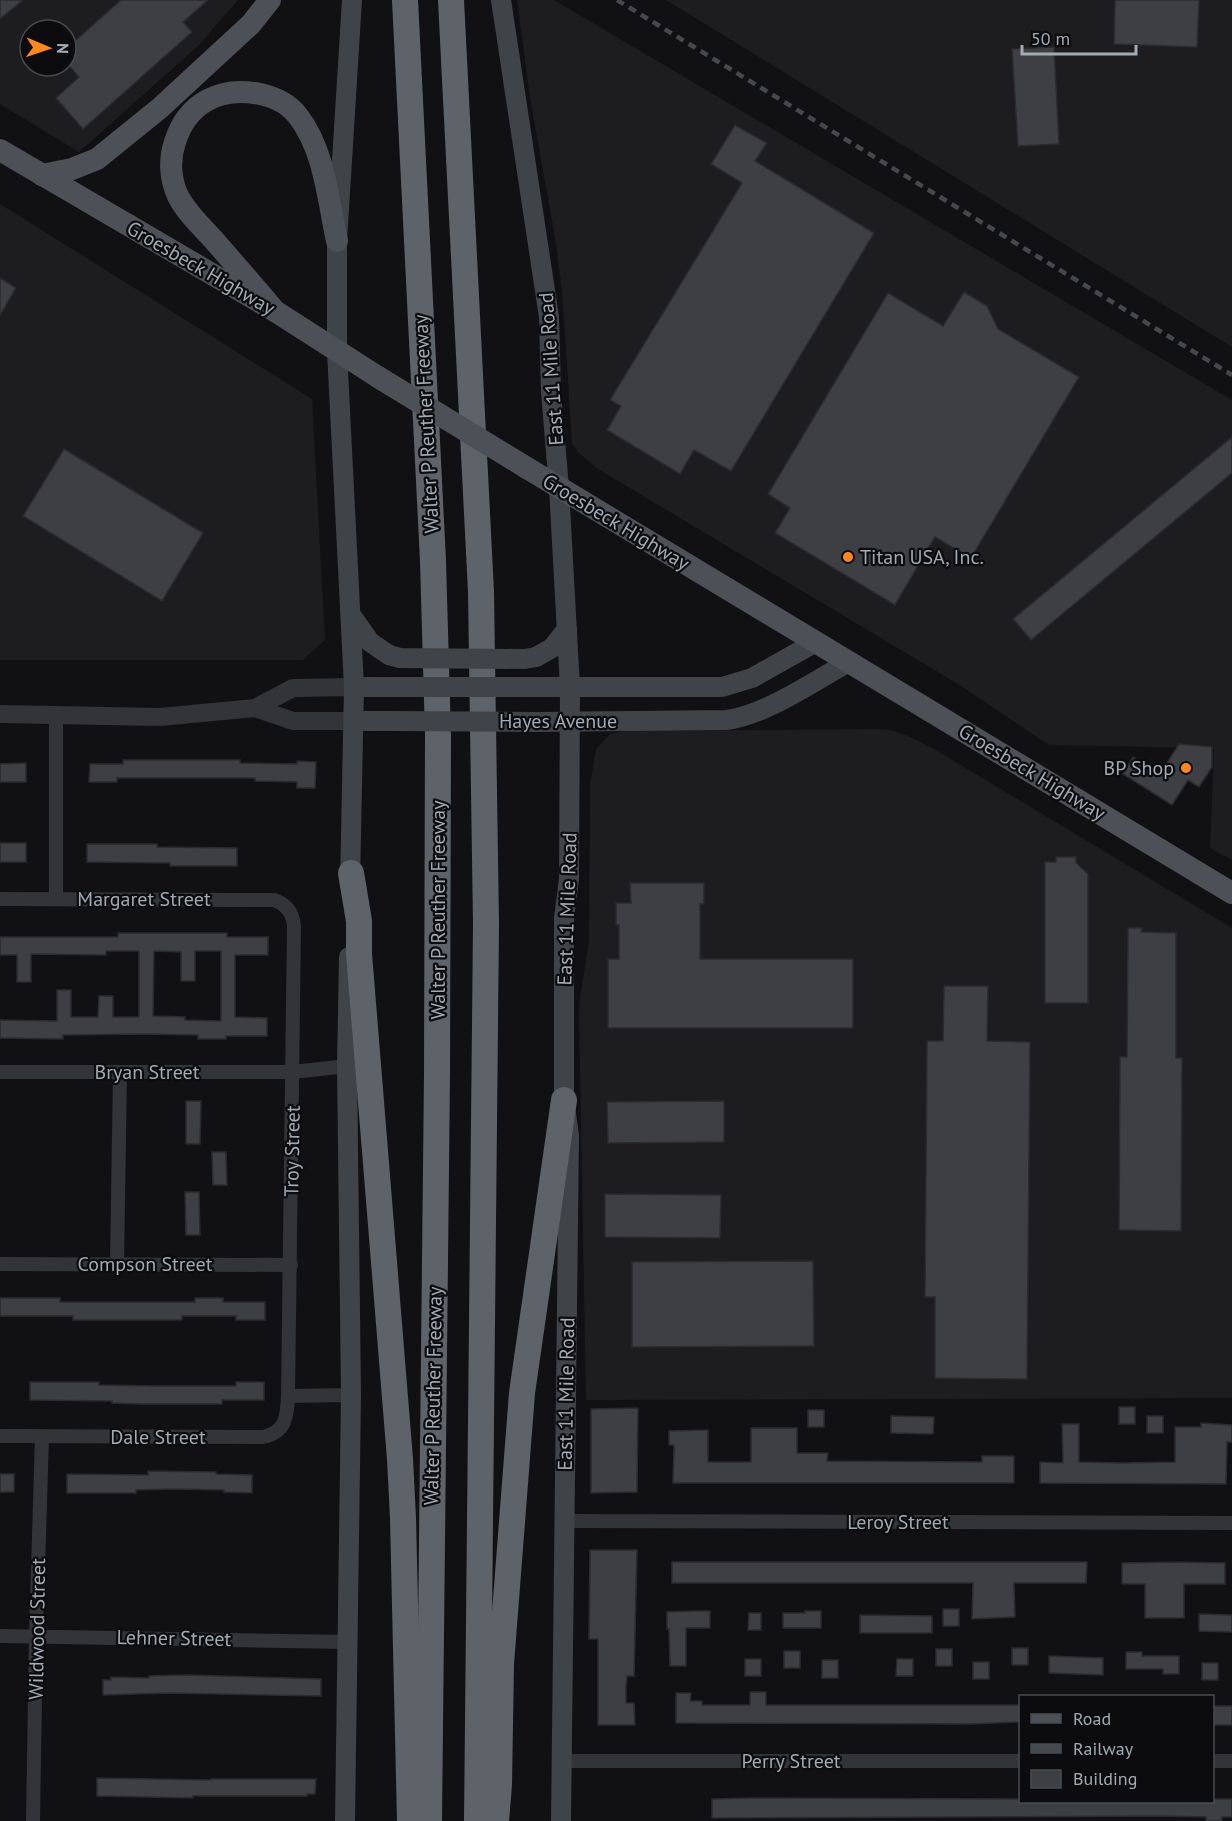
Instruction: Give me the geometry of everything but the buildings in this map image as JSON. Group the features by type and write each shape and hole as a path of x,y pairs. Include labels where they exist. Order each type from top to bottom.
{"highway":[{"name":"Walter P Reuther Freeway","path":"405,0 432,539 438,735 437,1074 429,1821"},
{"path":"452,0 481,592 486,924 477,1821"},
{"path":"351,873 359,921 359,954 400,1471 410,1821"},
{"path":"496,1821 499,1785 501,1664 522,1393 564,1101"}],"main road":[{"path":"42,175 72,169 96,159 160,108 251,24 270,0"},
{"path":"345,1821 351,1395 347,1066 355,721 337,351 337,242 352,0"},
{"name":"East 11 Mile Road","path":"501,0 549,317 551,392 559,488 570,687 568,879 564,918 564,1101 569,1135 561,1821"},
{"path":"275,310 192,216 178,195 172,176 171,153 185,118 197,106 226,93 246,91 267,95 287,105 298,115 317,151 337,242"},
{"name":"Groesbeck Highway","path":"0,150 275,310 337,351 559,488 1232,892"},
{"path":"351,615 370,642 390,655 400,658 525,659 537,657 552,648 567,629"},
{"name":"Hayes Avenue","path":"354,687 722,687 752,678 816,642"},
{"name":"Hayes Avenue","path":"355,721 537,722 740,719 763,710 849,662"}],"street":[{"name":"Hayes Avenue","path":"0,714 160,717 255,708 293,688 354,687"},
{"name":"Hayes Avenue","path":"255,708 293,721 355,721"},
{"path":"56,714 56,899"},
{"name":"Margaret Street","path":"0,899 266,899 280,902 286,907"},
{"name":"Troy Street","path":"286,907 291,914 294,926 288,1396"},
{"name":"Bryan Street","path":"0,1072 293,1072 347,1066"},
{"path":"117,1264 120,1072"},
{"name":"Compson Street","path":"0,1264 291,1265"},
{"path":"288,1396 351,1395"},
{"name":"Dale Street","path":"0,1437 262,1437 279,1430 285,1422 288,1396"},
{"name":"Wildwood Street","path":"33,1821 42,1437"},
{"name":"Leroy Street","path":"564,1521 1232,1523"},
{"name":"Lehner Street","path":"0,1636 347,1642"},
{"name":"Perry Street","path":"562,1761 1019,1761"},
{"path":"1214,1761 1232,1761"}],"shaded area":[{"path":"0,0 238,0 199,45 79,152 0,104"},
{"path":"517,0 554,0 1232,400 1232,860 1210,848 1214,748 1049,745 958,684 598,469 578,452 572,443 562,291 556,243 530,98"},
{"path":"666,0 1232,0 1232,347"},
{"path":"0,204 312,399 325,640 303,660 0,660"},
{"path":"891,730 934,749 1232,928 1232,1398 586,1400 579,1015 589,942 590,785 596,749 610,734 627,731"}],"railway":[{"path":"617,0 1232,375"}],"place":[{"name":"Titan USA, Inc.","path":"848,557"},
{"name":"BP Shop","path":"1186,768"}]}
